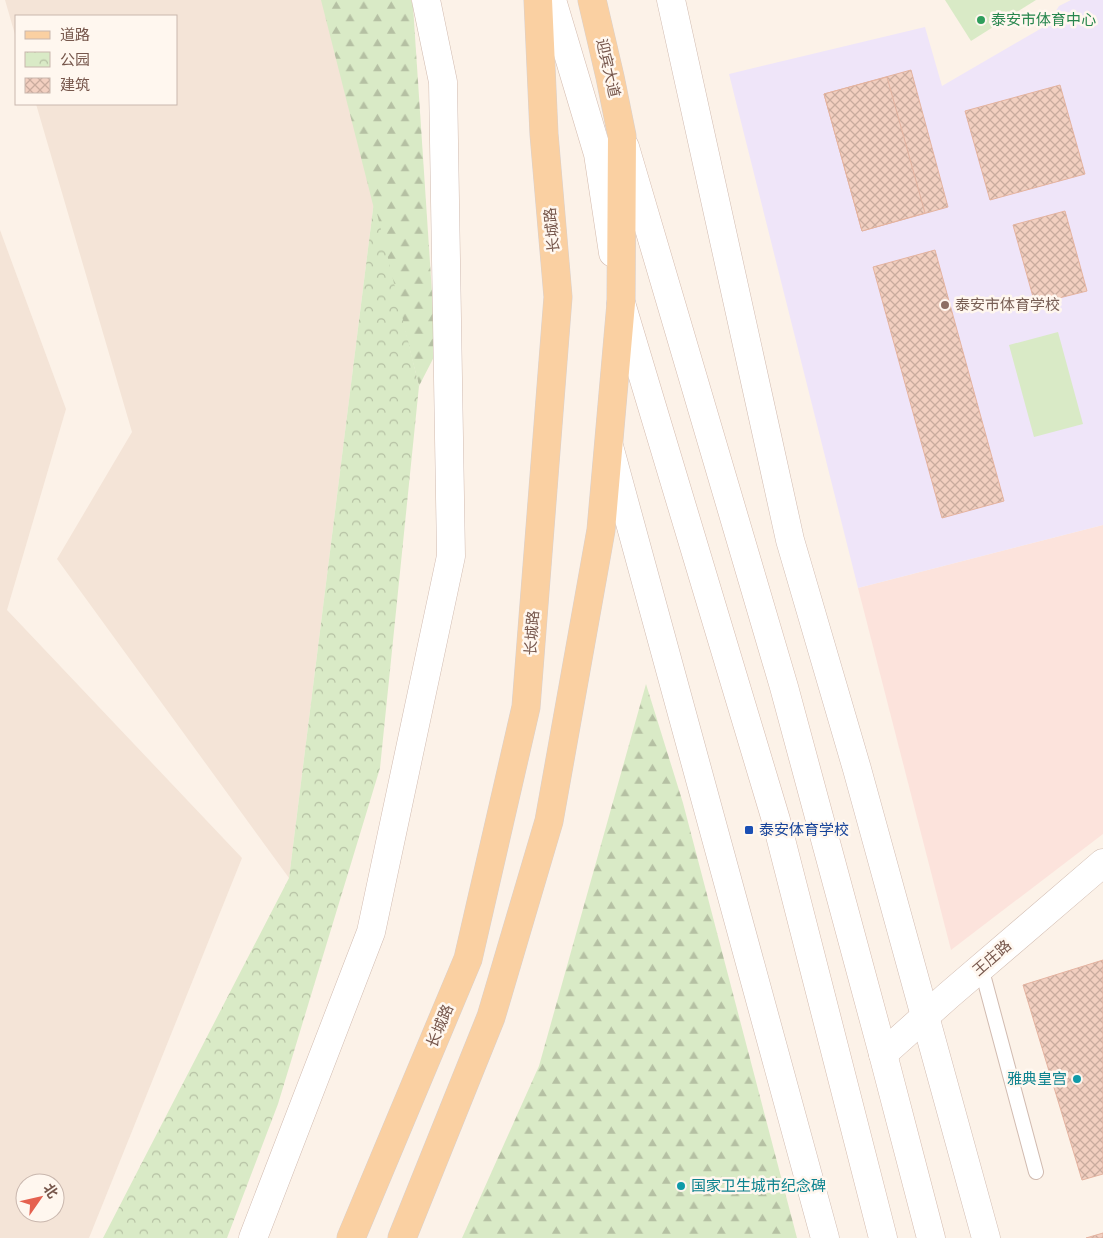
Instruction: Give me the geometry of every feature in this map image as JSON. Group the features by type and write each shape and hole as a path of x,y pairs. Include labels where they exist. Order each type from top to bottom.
{"main road":[{"name":"长城路","path":"351,1238 468,959 526,707 558,297 544,134 538,0"},
{"name":"迎宾大道","path":"592,0 622,136"},
{"path":"402,1238 491,1017 549,821 601,530 621,303 622,136"}],"street":[{"path":"253,1238 371,932 450,556 443,82 426,0"},
{"path":"552,0 598,154 621,303 776,820 883,1238"},
{"path":"671,0 790,540 857,769 986,1238"},
{"path":"622,136 784,687 931,1238"},
{"path":"608,442 825,1238"},
{"name":"王庄路","path":"883,1054 1103,863"}],"lane":[{"path":"981,967 1036,1172"}],"shaded area":[{"path":"5,0 322,0 374,201 289,878 57,559 132,432 36,105 178,105 178,15 15,15 15,35"},
{"name":"泰安市体育学校","path":"1071,0 1103,0 1103,525 858,588 729,74 925,27 942,86 1047,25 1059,6"},
{"path":"0,230 66,409 7,610 242,858 89,1238 0,1238"},
{"path":"1103,525 1103,834 951,950 858,588"}],"green space":[{"path":"321,0 411,0 413,6 436,353 419,386"},
{"name":"泰安市体育中心","path":"945,0 1036,0 971,41"},
{"path":"374,201 419,386 380,768 278,1104 227,1238 103,1238 289,878"},
{"path":"1058,332 1083,424 1034,437 1009,345"},
{"path":"646,684 683,803 797,1238 462,1238 539,1066"}],"building":[{"path":"911,70 948,207 862,231 824,94"},
{"path":"887,77 925,213 862,231 824,94"},
{"path":"1060,85 1085,174 990,200 965,111"},
{"path":"1065,211 1087,291 1035,304 1013,225"},
{"path":"935,250 1004,501 942,518 873,267"},
{"name":"雅典皇宫","path":"1103,960 1103,1174 1082,1180 1023,985"},
{"path":"1103,1233 1103,1238 1086,1238"}],"place":[{"name":"泰安市体育中心","path":"981,20"},
{"name":"泰安市体育学校","path":"945,305"},
{"name":"泰安体育学校","path":"749,830"},
{"name":"雅典皇宫","path":"1077,1079"},
{"name":"国家卫生城市纪念碑","path":"681,1186"}]}
